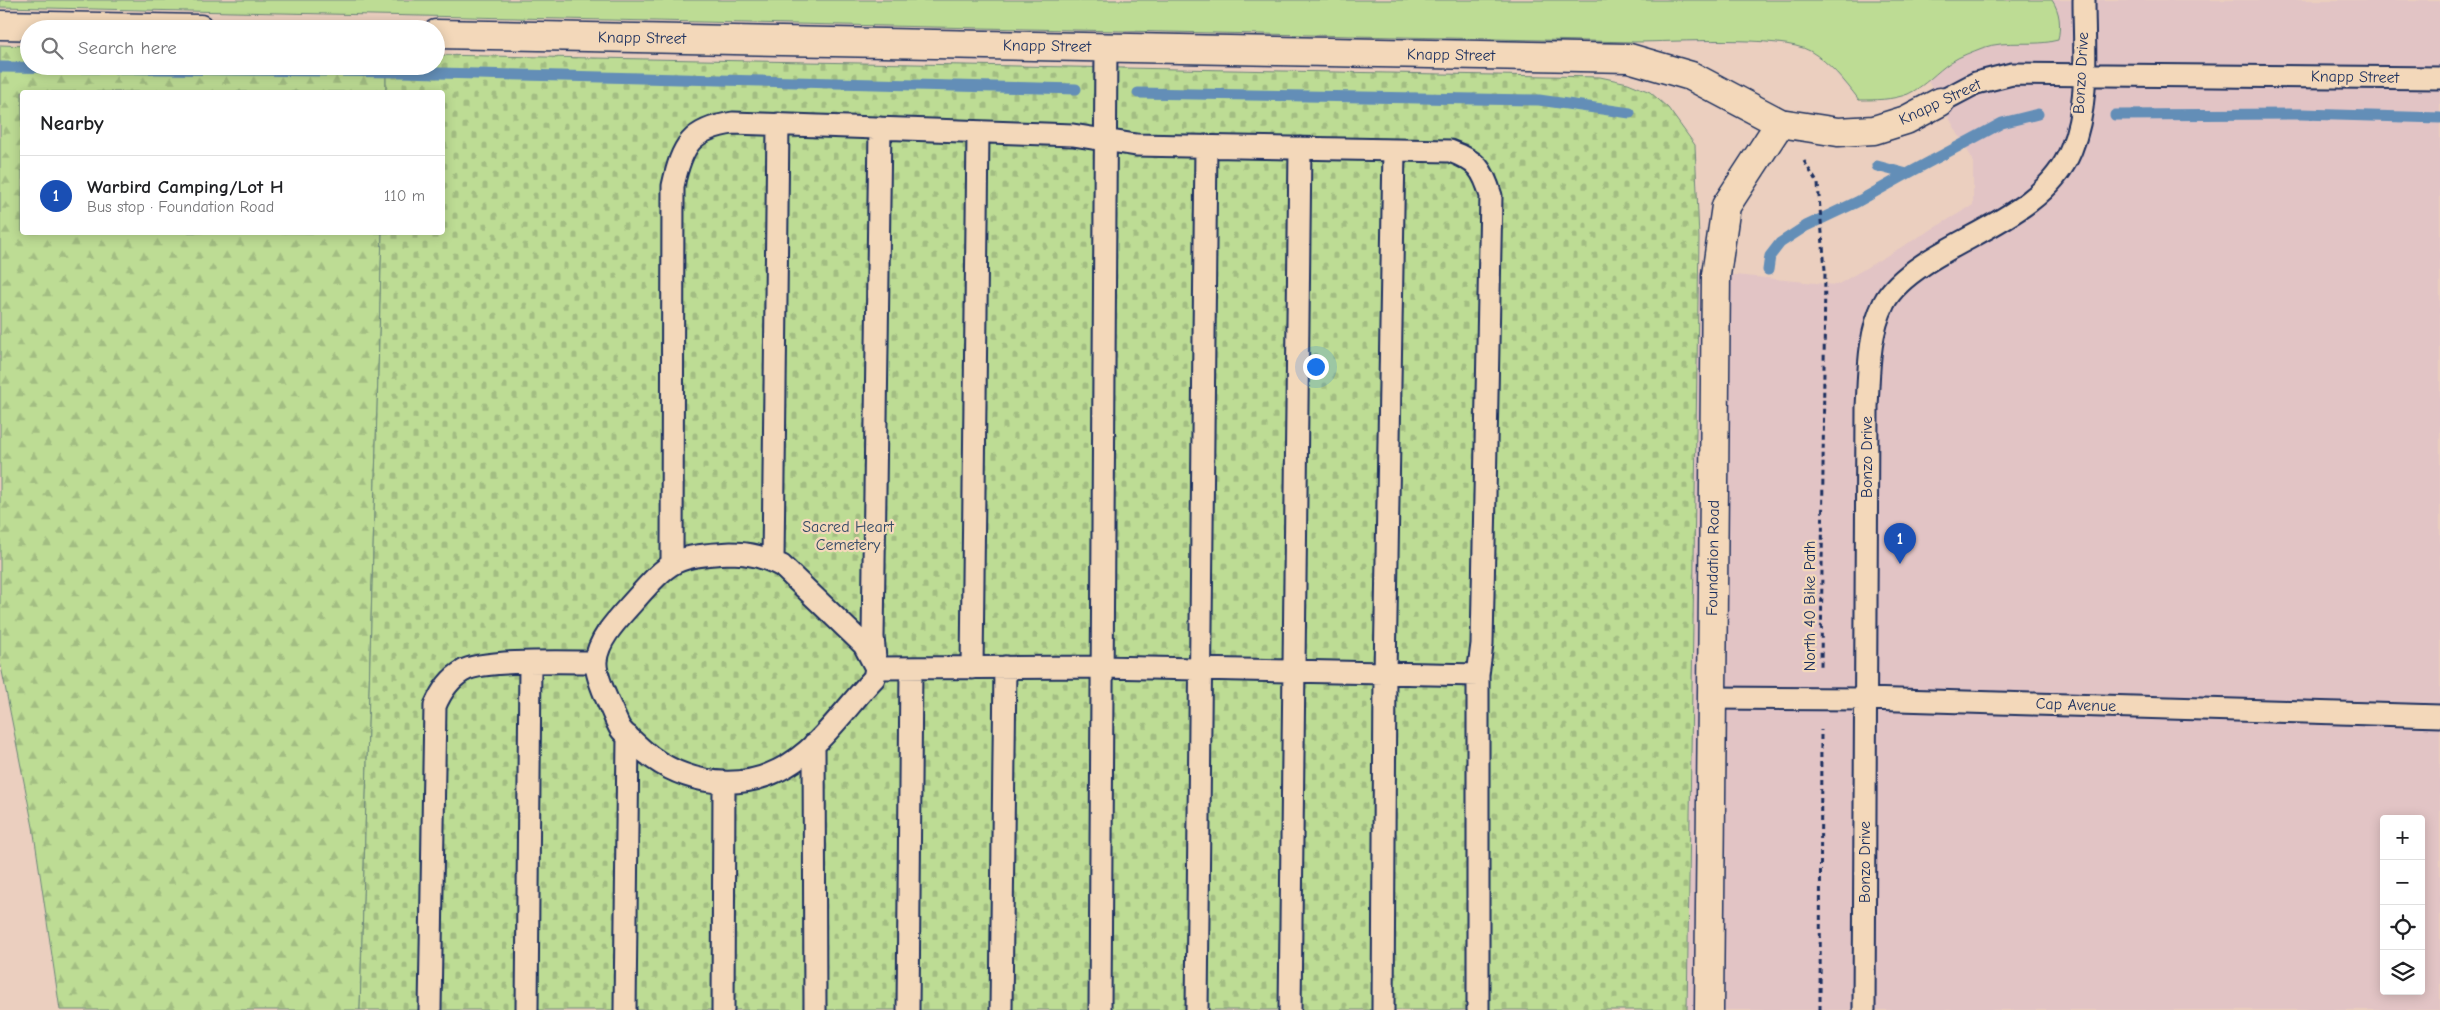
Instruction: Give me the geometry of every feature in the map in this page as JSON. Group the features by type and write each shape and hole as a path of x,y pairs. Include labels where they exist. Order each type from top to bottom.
{"street":[{"path":"0,25 20,25"},
{"name":"Knapp Street","path":"445,34 1629,58 1691,76 1780,123 1838,132 1874,130 1906,120 1940,102"},
{"name":"Foundation Road","path":"1709,1010 1711,698 1716,275 1718,245 1726,206 1780,123"}],"lane":[{"name":"Bonzo Drive","path":"1864,1010 1867,407 1870,349 1884,303 1905,277 1937,255 2022,207 2051,182 2071,151 2081,115 2084,74 2084,0"},
{"path":"1100,1010 1106,47"},
{"name":"Knapp Street","path":"1940,102 1976,83 2012,74 2440,78"},
{"path":"672,562 673,186 677,166 686,146 697,134 714,126 734,123 778,124 1072,135 1136,145 1450,151 1465,157 1479,166 1486,178 1491,196 1482,644 1478,675 1478,1010"},
{"path":"773,561 778,124"},
{"path":"876,668 864,645 782,566 750,553 703,554 672,562 657,575 619,618 602,642 596,662 605,695 620,728 649,757 675,773 724,783 758,777 780,770 814,744 874,678 876,668 873,637 880,128"},
{"path":"972,668 978,132"},
{"path":"1197,1010 1206,146"},
{"path":"1290,1010 1300,148"},
{"path":"1383,1010 1385,674 1394,150"},
{"path":"430,1010 435,706 444,687 463,670 482,665 596,662"},
{"path":"528,1010 530,663"},
{"path":"1001,1010 1005,667"},
{"path":"876,668 1102,667 1478,675"},
{"path":"908,1010 911,668"},
{"name":"Cap Avenue","path":"1711,698 1866,699 2440,716"},
{"path":"625,1010 628,736"},
{"path":"814,744 815,1010"},
{"path":"723,1010 724,783"}],"path":[{"name":"North 40 Bike Path","path":"1820,202 1825,280 1820,1010"}],"shaded area":[{"path":"0,0 2440,0 2440,1010 1687,1010 1699,275 1735,275 1837,285 1973,205 1973,160 1928,81 1908,94 1885,100 1859,100 1826,62 1809,50 1793,45 1758,42 1635,42 0,7"}],"green space":[{"path":"0,0 2052,0 2057,9 2060,24 2058,40 2040,43 1991,45 1951,62 1920,87 1908,94 1890,99 1859,100 1837,73 1810,51 1796,46 1752,41 1635,42 0,7"},
{"path":"0,45 20,46 20,75 386,75 386,90 20,90 20,235 382,235 360,1010 60,1010 33,827 0,661"},
{"name":"Sacred Heart Cemetery","path":"445,55 1600,77 1628,83 1650,92 1668,108 1695,145 1699,238 1687,1010 360,1010 382,235 445,235 445,90 386,90 386,75 445,75"}],"waterway":[{"path":"0,67 20,67"},
{"path":"445,73 1076,89"},
{"path":"1138,93 1539,100 1630,113"},
{"path":"1877,166 1907,174 2002,123 2038,114"},
{"path":"2115,115 2302,114 2440,118"},
{"path":"1768,270 1770,256 1780,243 1806,226 1857,202 1907,174"}],"place":[{"name":"Warbird Camping/Lot H","path":"1900,564"}]}
